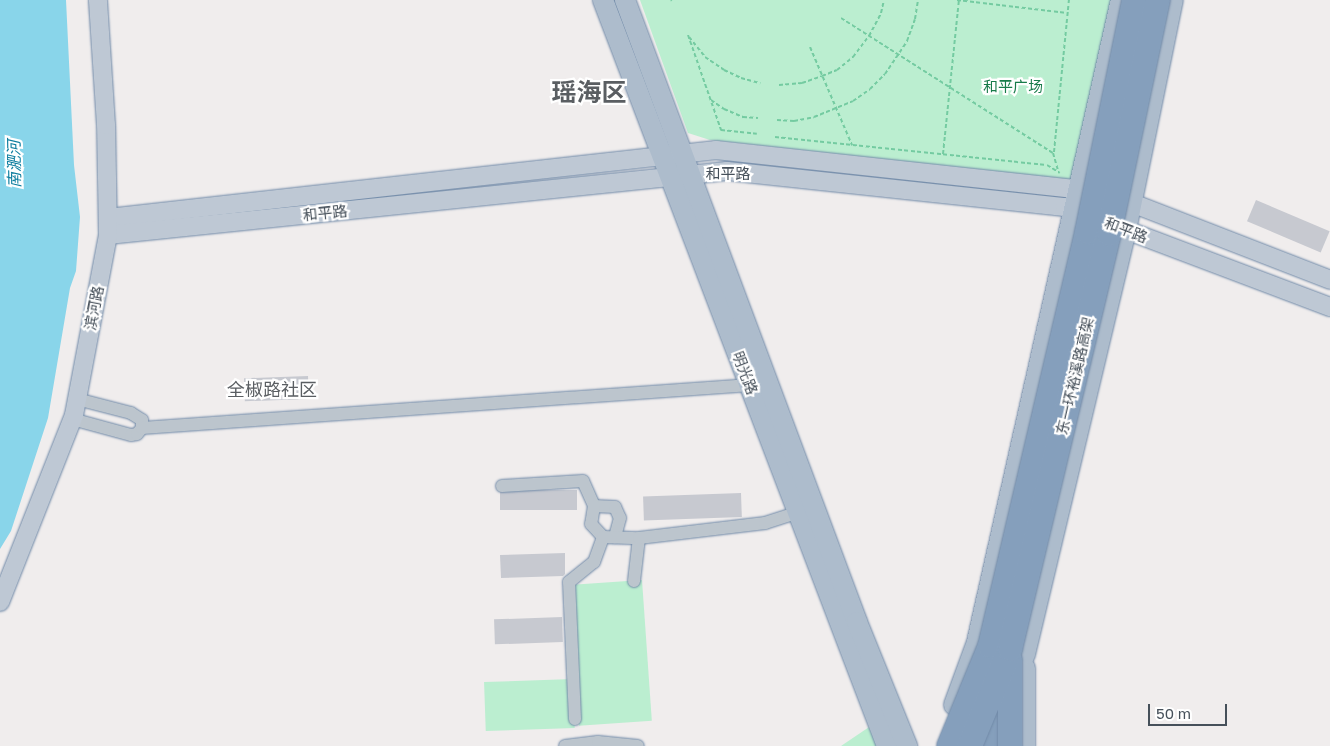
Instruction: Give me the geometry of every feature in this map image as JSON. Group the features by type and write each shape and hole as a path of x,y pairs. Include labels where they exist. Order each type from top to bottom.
{"highway":[{"name":"东一环裕溪路高架","path":"949,746 1008,650 1087,232 1134,0"},
{"name":"东一环裕溪路高架","path":"970,746 1008,650 1109,234 1158,0"},
{"path":"991,746 1008,650"},
{"path":"1008,650 1010,746"}],"main road":[{"name":"滨河路","path":"0,602 72,419 108,226 106,125 98,0"},
{"name":"明光路","path":"603,0 887,746"},
{"name":"明光路","path":"625,0 857,622 907,746"},
{"path":"938,746 978,642 1121,0"},
{"path":"991,746 1008,650 1126,230 1173,0"},
{"name":"和平路","path":"108,226 716,150 1105,192 1330,280"},
{"name":"和平路","path":"108,226 727,171 1065,207 1330,307"},
{"path":"1008,650 1025,746"}],"street":[{"path":"142,428 750,385"},
{"path":"72,419 131,435 137,434 142,428 142,420 131,414 77,399"},
{"path":"502,486 583,480 594,506 591,524 609,537 639,538 765,523 798,512"},
{"path":"574,719 569,582 594,562 620,518 615,507 594,506"},
{"path":"634,580 639,538"},
{"path":"566,746 598,742 638,746"}],"path":[{"path":"779,85 802,83 837,70 853,57 869,36 881,13 884,0"},
{"path":"777,120 794,121 837,109 870,89 885,74 899,55 915,19 918,0"},
{"path":"943,154 958,0 1068,13"},
{"path":"1059,172 1053,153 1069,0"},
{"path":"842,18 1053,153"},
{"path":"757,134 721,130 688,35 705,57 711,61 741,78 760,83"},
{"path":"810,47 852,145"},
{"path":"711,100 724,109 743,116 758,118"},
{"path":"775,137 1047,165 1059,172 1079,189"}],"green space":[{"name":"和平广场","path":"640,0 1121,0 1079,189 1068,180 710,140 688,133"},
{"path":"642,580 652,721 579,726 569,585"},
{"path":"573,679 575,728 486,731 484,682"},
{"path":"878,721 887,746 841,746"}],"water":[{"name":"南淝河","path":"0,0 66,0 74,165 80,217 76,271 70,288 48,418 11,531 0,549"}],"building":[{"path":"1256,200 1330,231 1321,252 1247,221"},
{"path":"308,376 309,399 245,401 244,378"},
{"path":"500,490 577,490 577,510 500,510"},
{"path":"741,493 742,517 644,520 643,496"},
{"path":"565,553 565,574 563,576 501,578 500,555"},
{"path":"562,617 563,642 495,644 494,619"}],"district":[{"name":"瑶海区","path":"589,92"},
{"name":"全椒路社区","path":"272,389"}]}
